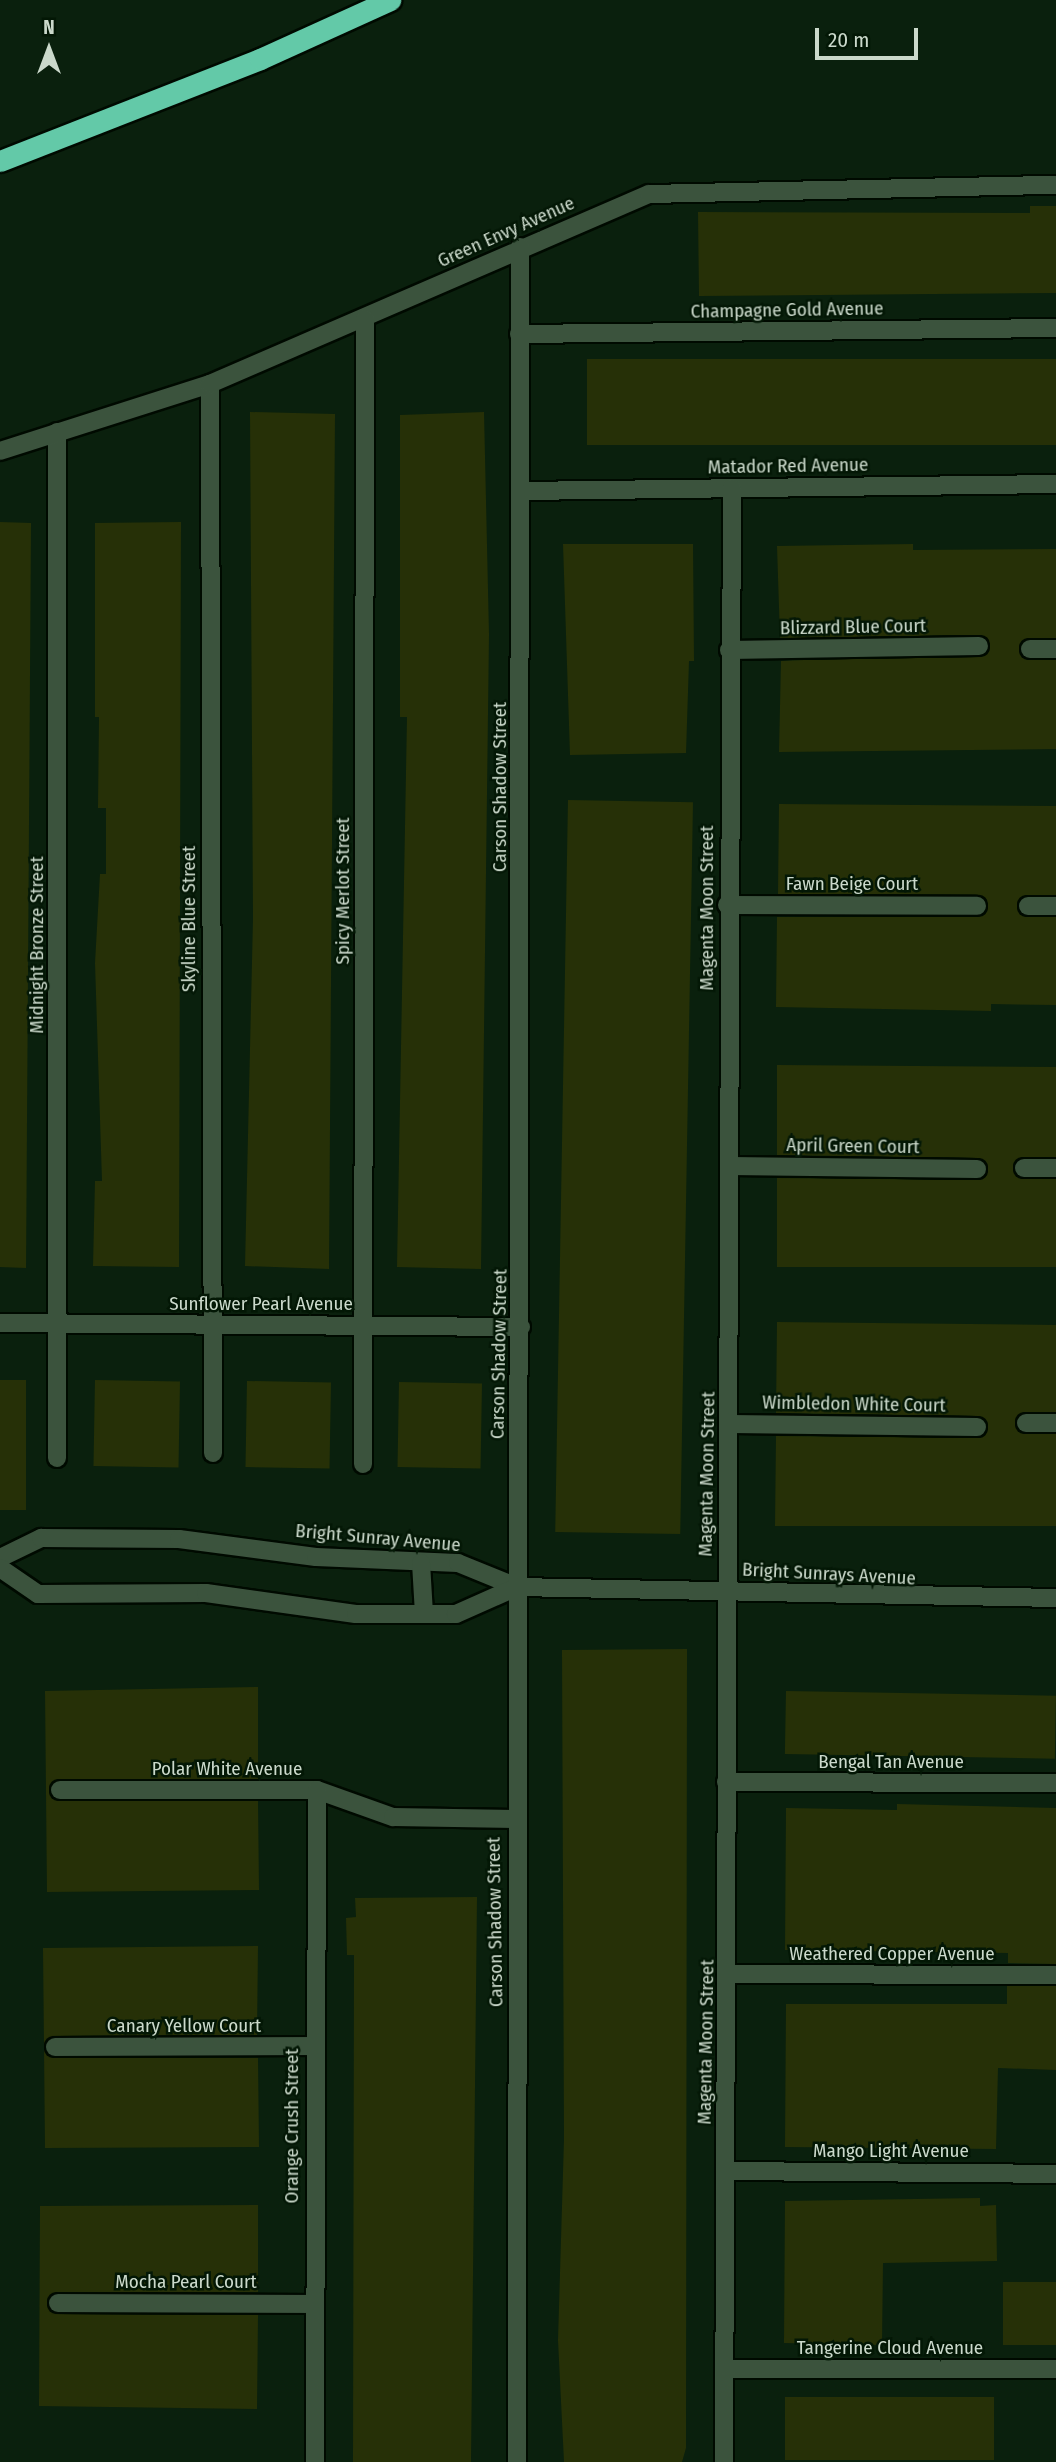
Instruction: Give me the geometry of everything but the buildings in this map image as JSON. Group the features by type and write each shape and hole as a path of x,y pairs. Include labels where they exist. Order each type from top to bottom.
{"highway":[{"path":"0,161 260,59 390,0"}],"street":[{"name":"Green Envy Avenue","path":"0,451 210,384 365,319 520,247 649,194 1056,185"},
{"name":"Carson Shadow Street","path":"517,2462 515,1819 521,1327 520,247"},
{"name":"Spicy Merlot Street","path":"363,1464 365,319"},
{"name":"Champagne Gold Avenue","path":"519,334 1056,328"},
{"name":"Skyline Blue Street","path":"210,384 210,1325 214,1454"},
{"name":"Midnight Bronze Street","path":"57,432 57,1458"},
{"name":"Matador Red Avenue","path":"521,491 1056,484"},
{"name":"Magenta Moon Street","path":"724,2462 728,1974 725,1589 731,1424 727,905 732,488"},
{"name":"Blizzard Blue Court","path":"729,650 979,646"},
{"path":"1030,649 1056,649"},
{"name":"Fawn Beige Court","path":"727,905 977,906"},
{"path":"1028,906 1056,906"},
{"name":"April Green Court","path":"730,1166 977,1169"},
{"path":"1024,1168 1056,1168"},
{"name":"Sunflower Pearl Avenue","path":"0,1323 521,1327"},
{"path":"1026,1423 1056,1423"},
{"name":"Wimbledon White Court","path":"731,1424 977,1427"},
{"name":"Bright Sunray Avenue","path":"0,1558 41,1538 179,1539 421,1563 458,1563 517,1587"},
{"path":"421,1563 424,1614"},
{"path":"0,1569 38,1594 206,1593 318,1610 424,1614 456,1614 517,1587"},
{"name":"Bright Sunrays Avenue","path":"517,1587 725,1589 871,1599 1056,1598"},
{"name":"Bengal Tan Avenue","path":"726,1782 1056,1783"},
{"name":"Polar White Avenue","path":"60,1790 317,1790 393,1817 515,1819"},
{"name":"Orange Crush Street","path":"315,2462 313,2046 317,1790"},
{"name":"Weathered Copper Avenue","path":"728,1974 1056,1975"},
{"name":"Canary Yellow Court","path":"55,2047 313,2046"},
{"name":"Mango Light Avenue","path":"725,2171 1056,2174"},
{"name":"Mocha Pearl Court","path":"58,2302 313,2304"},
{"name":"Tangerine Cloud Avenue","path":"724,2369 1056,2369"}]}
